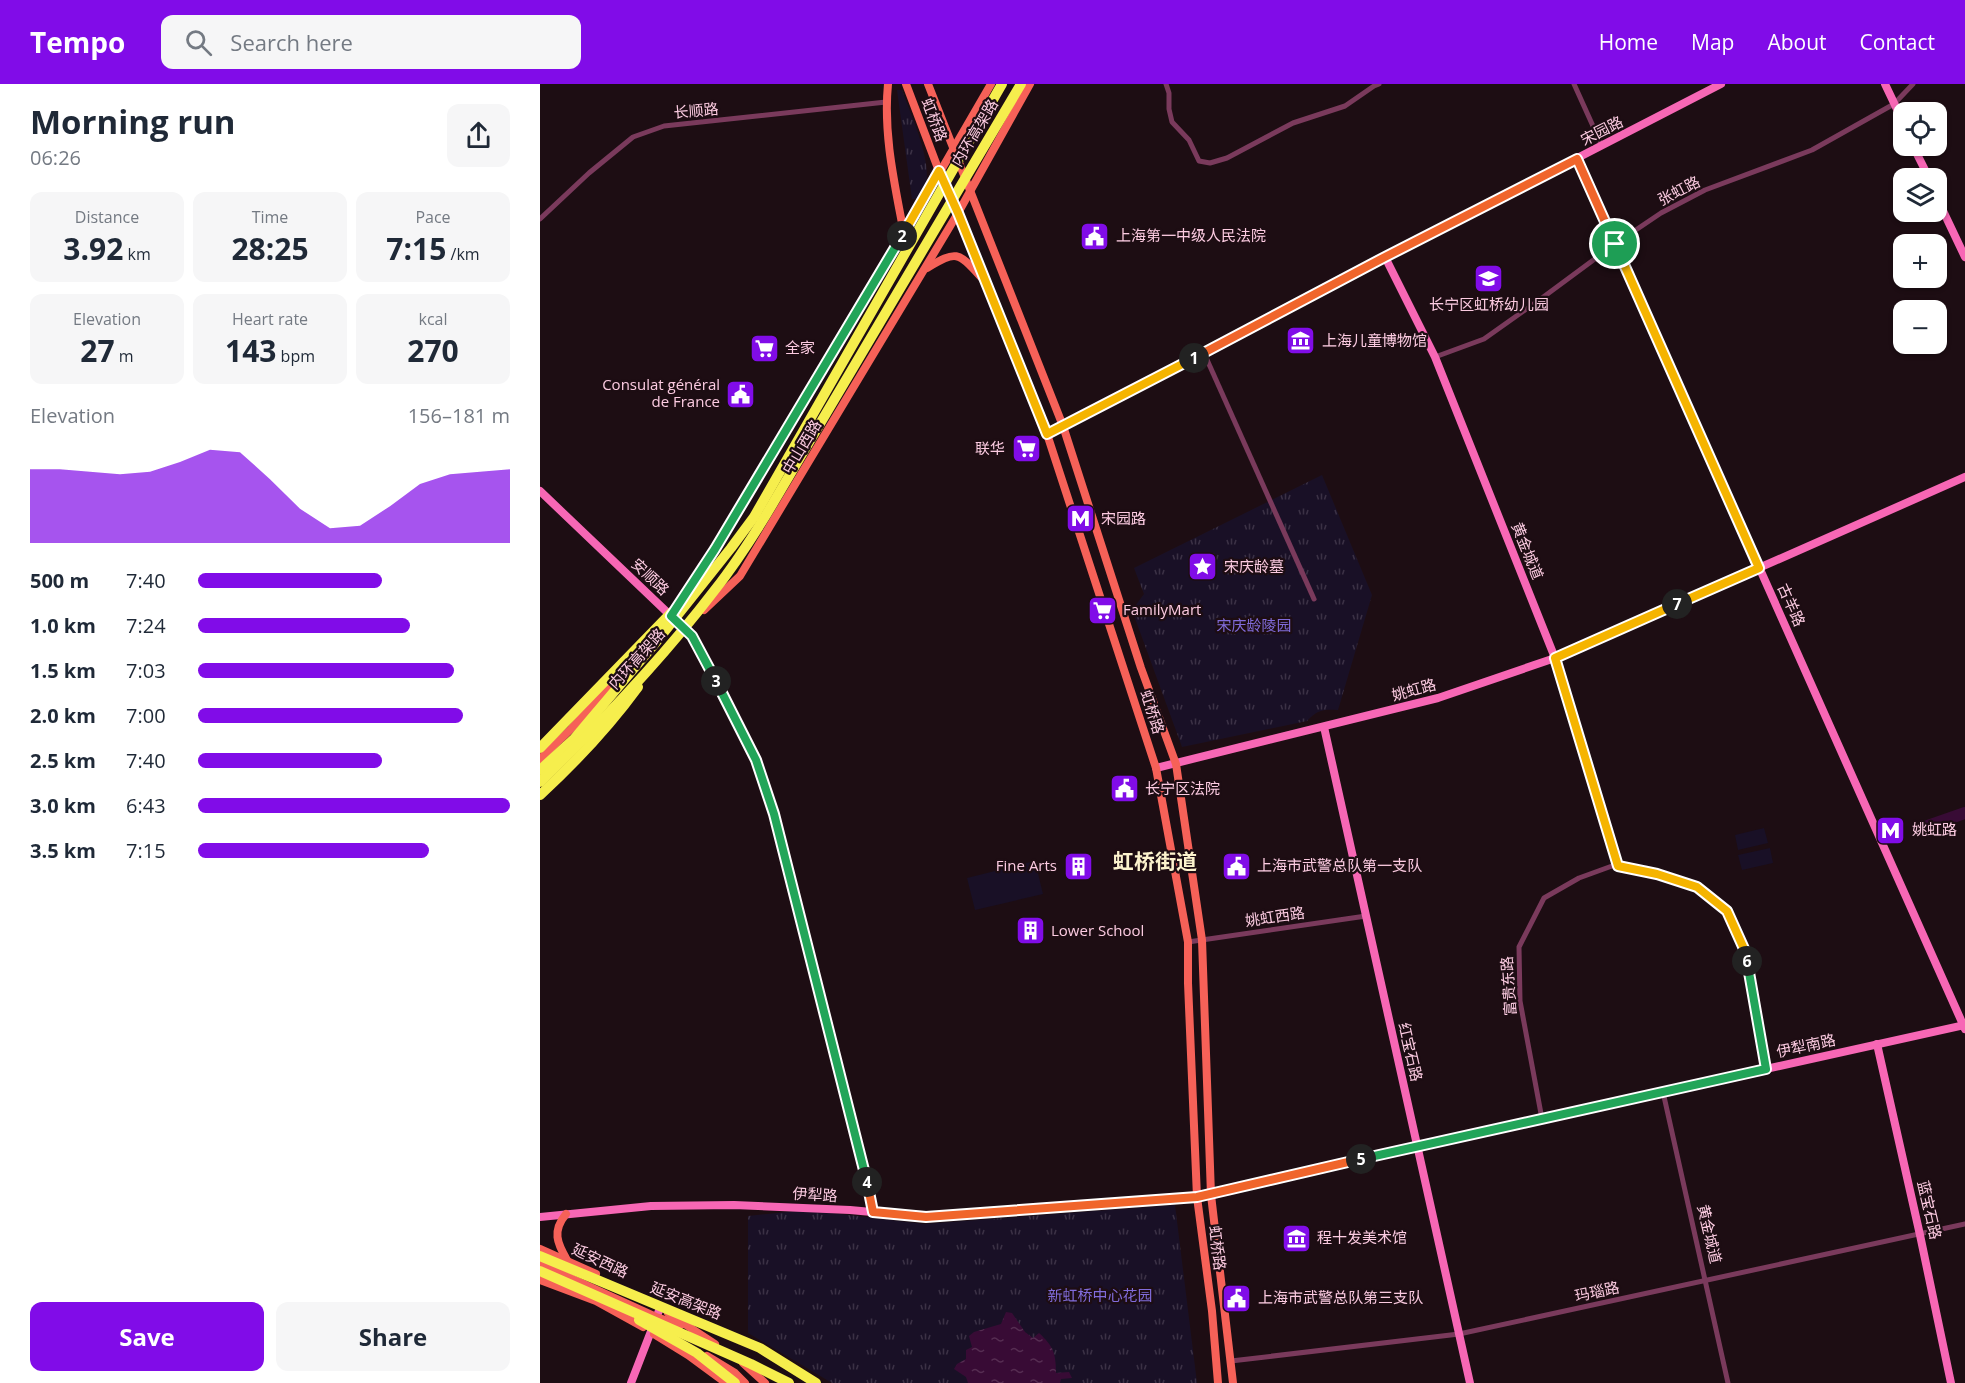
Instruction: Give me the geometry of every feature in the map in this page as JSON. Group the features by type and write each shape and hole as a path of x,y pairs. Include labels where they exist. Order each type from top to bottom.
{"highway":[{"name":"内环高架路","path":"544,775 731,548 777,480 1002,84"},
{"name":"内环高架路","path":"544,775 660,657 715,590 766,515 1021,84"},
{"path":"540,748 642,644 731,548"},
{"path":"540,795 580,758 613,720 660,657"},
{"name":"延安高架路","path":"540,1256 760,1348 816,1383"},
{"name":"延安高架路","path":"540,1272 751,1364 789,1383"},
{"path":"600,1297 697,1353 735,1383"}],"main road":[{"path":"888,84 886,119 890,157 904,234"},
{"name":"虹桥路","path":"906,84 939,171 1047,434 1156,768 1188,942 1197,1197 1212,1311 1218,1383"},
{"name":"虹桥路","path":"927,84 1063,426 1141,668 1176,764 1202,940 1211,1195 1233,1383"},
{"name":"中山西路","path":"540,759 571,729 671,616 715,549 991,84"},
{"name":"中山西路","path":"544,775 608,715 685,628 740,576 958,213 1030,84"},
{"path":"944,126 954,129 967,123"},
{"path":"924,269 943,258 956,255 964,258 985,281"},
{"path":"566,1215 559,1223 556,1235 567,1261"},
{"name":"延安西路","path":"540,1249 646,1298 746,1365 765,1383"},
{"name":"延安西路","path":"540,1264 653,1324 735,1373 745,1383"},
{"name":"延安西路","path":"540,1272 653,1324 688,1355 726,1383"},
{"name":"延安西路","path":"540,1280 653,1324"},
{"path":"653,1324 690,1328"}],"street":[{"path":"1167,84 1172,122 1189,140 1199,161 1210,163 1227,158 1293,123 1345,106 1379,84"},
{"path":"1574,84 1602,146"},
{"name":"宋园路","path":"1047,434 1721,84"},
{"path":"1885,84 1893,102"},
{"name":"张虹路","path":"1896,102 1913,84"},
{"name":"长顺路","path":"540,219 589,173 633,137 646,131 664,126 886,102"},
{"name":"张虹路","path":"1435,357 1484,339 1615,244 1661,213 1690,197 1812,150 1893,105"},
{"name":"古羊路","path":"1577,159 1965,1027"},
{"path":"1947,219 1965,257"},
{"name":"黄金城道","path":"1385,257 1435,357 1555,658 1618,866"},
{"path":"1204,353 1314,599"},
{"name":"姚虹路","path":"1156,768 1438,698 1555,658 1965,477"},
{"name":"安顺路","path":"540,491 692,636 756,760 774,814 873,1212"},
{"name":"红宝石路","path":"1324,727 1470,1383"},
{"name":"富贵东路","path":"1542,1119 1520,1001 1519,947 1544,898 1579,878 1612,866 1657,874 1697,887 1727,911 1745,951 1766,1069"},
{"name":"姚虹西路","path":"1188,942 1366,916"},
{"name":"伊犁南路","path":"1197,1197 1877,1044 1965,1027"},
{"name":"蓝宝石路","path":"1877,1044 1951,1383"},
{"name":"黄金城道","path":"1663,1092 1728,1383"},
{"name":"伊犁路","path":"540,1217 651,1206 734,1204 926,1217 1197,1197"},
{"name":"玛瑙路","path":"1231,1361 1459,1334 1965,1224"},
{"path":"631,1383 660,1308"}],"green space":[{"path":"897,90 902,90 924,152 927,177 925,187 917,199 912,199"},
{"name":"宋庆龄陵园","path":"1322,475 1372,595 1338,710 1321,711 1307,721 1182,747 1132,610 1144,594 1134,568"},
{"path":"1764,828 1768,843 1738,850 1735,835"},
{"path":"1770,848 1773,863 1742,870 1738,855"},
{"path":"1035,861 1043,894 975,910 967,878"},
{"name":"新虹桥中心花园","path":"1175,1205 1197,1383 832,1383 748,1333 748,1216 807,1210 924,1224"}],"water":[{"path":"1006,1312 1012,1313 1025,1332 1033,1338 1039,1333 1044,1338 1053,1350 1056,1373 1069,1372 1072,1378 1061,1379 1060,1383 968,1383 966,1377 954,1369 957,1364 966,1359 966,1350 972,1347 969,1336 974,1332 1001,1324"}],"waterway":[{"path":"1922,828 1965,813"}],"place":[{"name":"上海第一中级人民法院","path":"1095,236"},
{"name":"长宁区虹桥幼儿园","path":"1489,278"},
{"name":"上海儿童博物馆","path":"1301,341"},
{"name":"全家","path":"764,348"},
{"name":"Consulat général de France","path":"741,394"},
{"name":"联华","path":"1026,449"},
{"name":"宋园路","path":"1080,519"},
{"name":"宋庆龄墓","path":"1203,567"},
{"name":"FamilyMart","path":"1102,610"},
{"name":"长宁区法院","path":"1124,789"},
{"name":"姚虹路","path":"1891,830"},
{"name":"Fine Arts","path":"1078,866"},
{"name":"上海市武警总队第一支队","path":"1236,866"},
{"name":"Lower School","path":"1030,931"},
{"name":"程十发美术馆","path":"1296,1238"},
{"name":"上海市武警总队第三支队","path":"1237,1298"}],"district":[{"name":"虹桥街道","path":"1155,862"}],"route":[{"path":"1577,159 1615,244 1759,568 1555,658 1618,866 1657,874 1697,887 1727,911 1745,951 1766,1069 1418,1146 1211,1195 926,1217 873,1212 783,844 756,760 705,658 692,636 671,616 715,549 904,234 939,171 1047,434 1577,159"}]}
